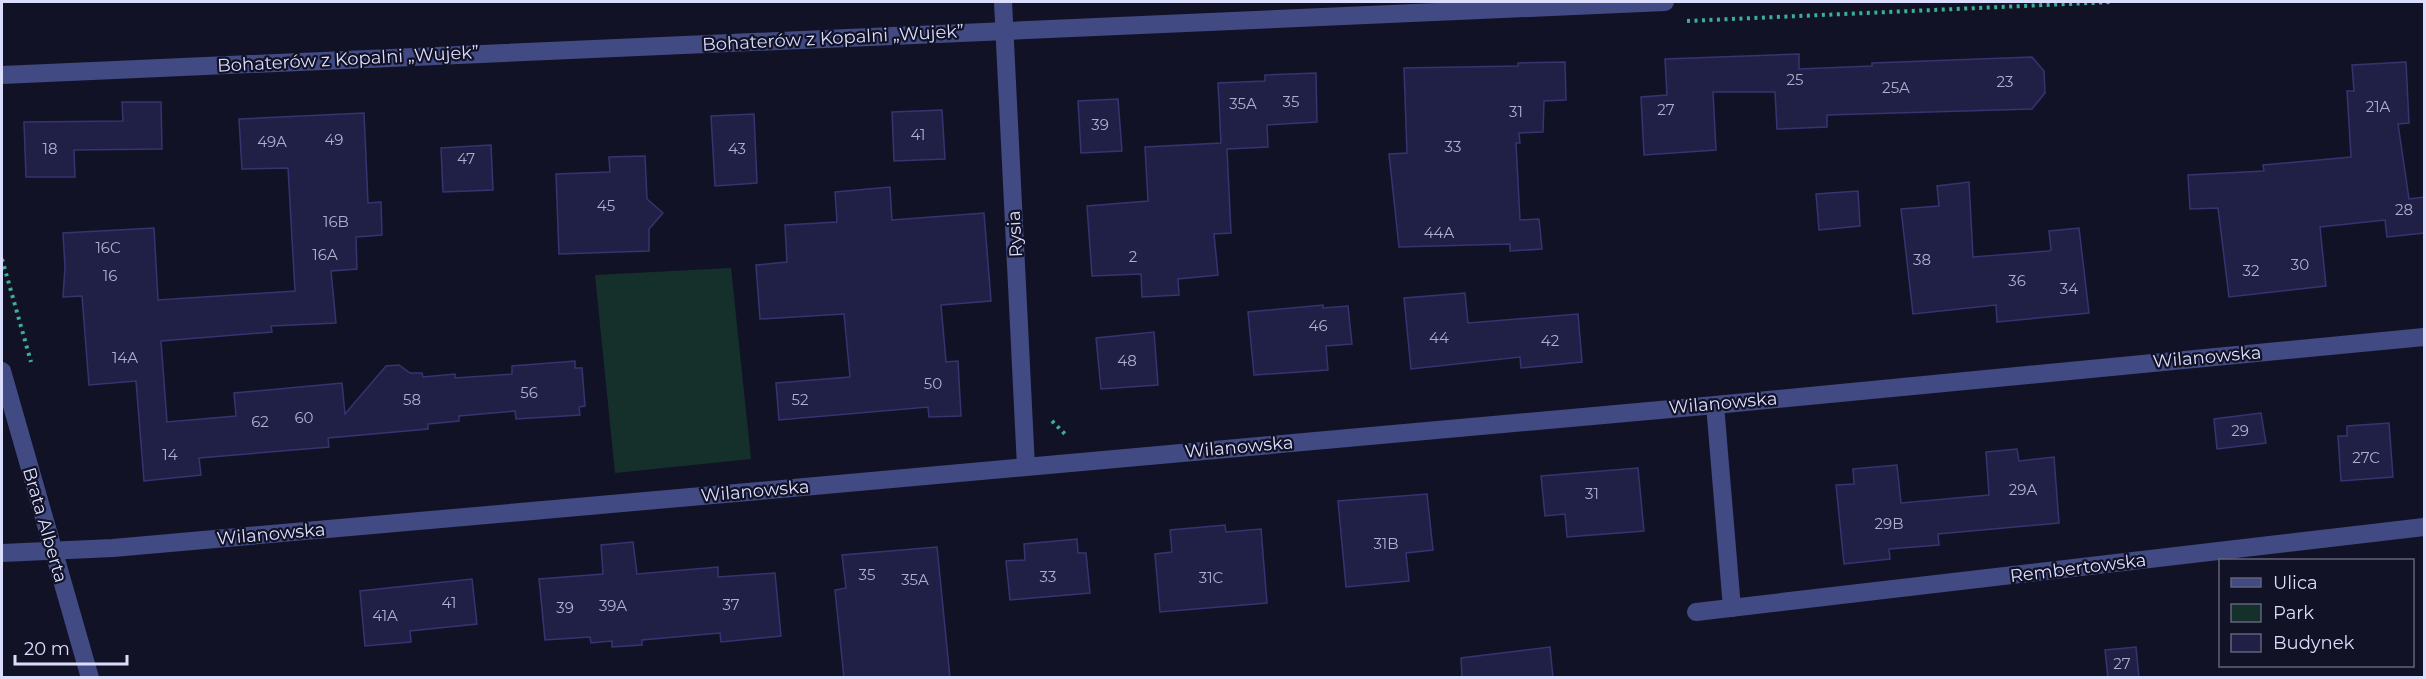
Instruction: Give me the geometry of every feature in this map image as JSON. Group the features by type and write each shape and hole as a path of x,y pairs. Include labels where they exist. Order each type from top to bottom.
{"street":[{"name":"Rysia","path":"1003,2 1026,466"},
{"name":"Bohaterów z Kopalni „Wujek”","path":"2,75 1665,2"},
{"name":"Wilanowska","path":"2,553 113,548 1715,405 2424,336"},
{"name":"Brata Alberta","path":"2,371 90,678"},
{"path":"1715,405 1732,608"},
{"name":"Rembertowska","path":"1696,612 2424,527"}],"green space":[{"path":"731,268 751,459 615,473 595,275"}],"building":[{"path":"1799,54 1799,69 1872,66 1872,63 2032,57 2044,71 2045,93 2032,109 1827,115 1827,127 1777,129 1775,92 1713,92 1716,150 1644,155 1641,97 1667,95 1665,59"},
{"path":"1565,62 1566,100 1544,101 1543,132 1519,133 1520,143 1516,143 1520,220 1539,219 1542,249 1510,251 1510,244 1399,247 1389,154 1407,153 1404,68 1518,66 1518,63"},
{"path":"2406,62 2409,123 2398,124 2409,199 2424,197 2424,233 2387,237 2385,220 2320,227 2326,286 2229,297 2218,208 2190,209 2188,175 2264,171 2263,165 2351,157 2347,91 2354,91 2352,65"},
{"path":"1316,73 1317,122 1267,125 1268,147 1227,149 1231,233 1214,234 1218,275 1178,279 1179,295 1142,297 1141,274 1092,276 1087,206 1148,201 1145,147 1221,143 1218,83 1265,81 1265,75"},
{"path":"1118,99 1122,151 1081,153 1078,101"},
{"path":"122,102 161,102 162,149 74,150 75,177 26,177 24,122 123,121"},
{"path":"942,110 945,159 894,161 892,112"},
{"path":"364,113 368,203 381,202 382,235 356,237 357,269 331,271 336,323 271,326 272,332 161,341 167,422 236,416 234,393 342,383 345,414 386,366 399,365 410,373 422,373 423,377 455,374 455,378 512,374 512,366 575,361 575,368 582,368 585,406 579,407 580,415 516,419 515,411 459,416 459,421 428,424 428,429 328,438 329,447 199,458 201,475 144,481 136,381 89,385 82,296 63,297 65,267 63,233 154,228 158,300 295,291 288,168 242,169 239,119"},
{"path":"754,114 757,183 715,186 711,116"},
{"path":"491,145 493,190 443,192 441,148"},
{"path":"645,156 647,199 663,213 649,229 649,251 559,254 556,174 610,172 609,157"},
{"path":"1969,182 1973,257 2049,251 2051,250 2049,231 2079,228 2089,313 1997,322 1996,305 1913,314 1901,209 1939,206 1937,186"},
{"path":"890,187 892,220 984,213 991,301 941,305 946,362 958,361 961,416 929,417 928,407 779,420 776,383 850,377 844,314 760,319 756,265 787,262 785,225 837,222 835,192"},
{"path":"1858,191 1860,226 1819,230 1816,194"},
{"path":"1465,293 1468,323 1578,314 1582,362 1521,368 1520,357 1411,369 1404,298"},
{"path":"1323,305 1323,308 1348,306 1352,344 1326,346 1328,370 1254,375 1248,312"},
{"path":"1154,332 1158,385 1101,389 1096,338"},
{"path":"2261,413 2266,443 2217,449 2214,419"},
{"path":"2389,423 2393,477 2341,481 2338,436 2347,436 2347,426"},
{"path":"2017,449 2019,461 2054,457 2059,523 1938,534 1939,545 1889,549 1890,559 1844,564 1836,485 1854,484 1853,469 1897,465 1901,503 1989,495 1986,452"},
{"path":"1638,468 1644,531 1567,537 1565,514 1545,516 1541,476"},
{"path":"1427,494 1433,550 1406,553 1409,581 1346,587 1338,501"},
{"path":"1225,525 1226,532 1261,529 1267,603 1160,612 1155,554 1172,552 1170,530"},
{"path":"1077,539 1078,553 1086,553 1090,593 1010,600 1006,561 1025,560 1024,544"},
{"path":"633,542 637,574 718,567 718,577 775,573 781,636 721,642 720,633 642,640 642,645 612,647 612,641 591,643 590,637 545,640 539,579 603,574 601,545"},
{"path":"937,547 950,678 844,678 835,590 846,588 842,555"},
{"path":"472,579 477,624 410,631 411,642 365,646 360,591"},
{"path":"1550,647 1553,678 1462,678 1461,658"},
{"path":"2136,647 2139,678 2108,678 2105,650"}]}
